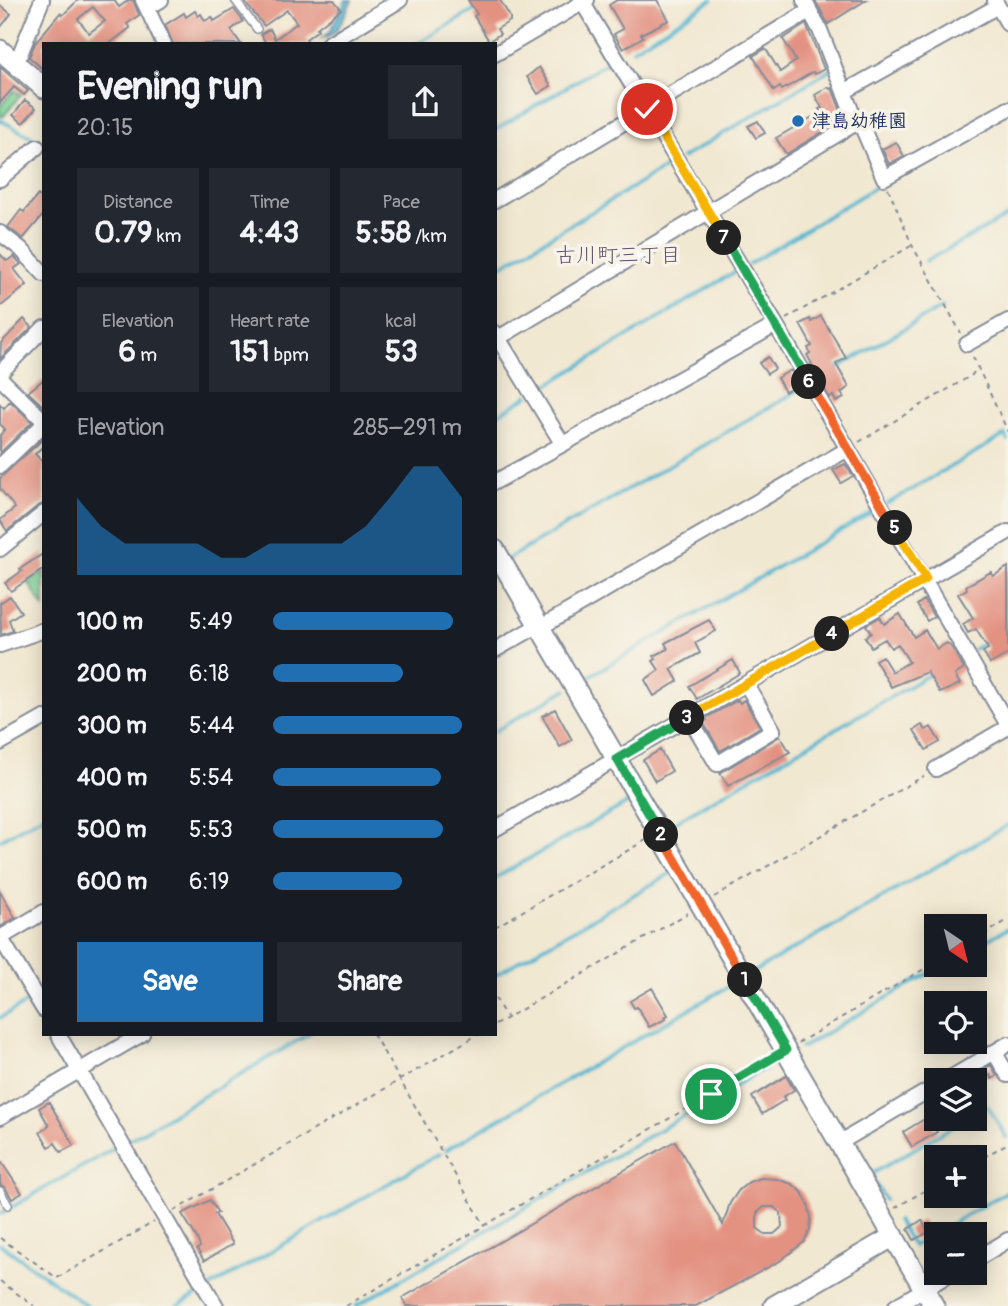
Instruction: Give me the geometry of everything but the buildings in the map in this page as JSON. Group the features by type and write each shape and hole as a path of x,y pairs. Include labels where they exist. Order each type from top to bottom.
{"street":[{"path":"161,0 145,4 163,42"},
{"path":"331,42 400,0"},
{"path":"497,53 583,1 926,579 1008,726 936,769"},
{"path":"16,64 36,3"},
{"path":"844,92 996,3 1008,24"},
{"path":"497,199 647,109 806,6 820,30 856,123 863,129 884,178 1008,109"},
{"path":"0,50 42,86"},
{"path":"497,336 856,123"},
{"path":"0,179 37,147"},
{"path":"0,233 21,249 42,272"},
{"path":"967,344 1008,321"},
{"path":"497,481 776,324"},
{"path":"0,466 42,418 2,383 42,331"},
{"path":"497,339 562,443"},
{"path":"497,649 848,449"},
{"path":"0,549 42,515"},
{"path":"497,828 1008,531"},
{"path":"497,553 929,1298"},
{"path":"0,645 42,631"},
{"path":"689,717 717,764 773,730 746,684"},
{"path":"0,743 42,719"},
{"path":"42,913 0,938 42,1007"},
{"path":"59,1036 216,1306"},
{"path":"0,1117 139,1036"},
{"path":"967,1068 1008,1044"},
{"path":"994,1052 1008,1076"},
{"path":"839,1143 924,1093"},
{"path":"774,1306 894,1236"},
{"path":"987,1253 1008,1240"},
{"path":"896,1306 929,1298 941,1285"}],"lane":[{"path":"235,0 257,29"},
{"path":"0,1191 8,1205"}],"path":[{"path":"884,178 912,245 967,344 1008,432"},
{"path":"776,324 912,245"},
{"path":"848,449 972,375 977,366"},
{"path":"497,1024 936,769"},
{"path":"497,926 659,832"},
{"path":"987,933 1008,920"},
{"path":"346,1306 924,969"},
{"path":"497,1001 507,1018"},
{"path":"374,1036 485,1226"},
{"path":"0,1238 57,1278 476,1036"},
{"path":"987,1155 1008,1143"},
{"path":"882,1215 924,1191"},
{"path":"0,1281 34,1306"}],"green space":[{"path":"14,90 21,95 3,117 0,115 0,106"},
{"path":"42,573 42,604 28,582"}],"water":[{"path":"346,0 352,0 341,24 328,37 322,38 329,33"}],"waterway":[{"path":"633,49 712,0"},
{"path":"420,42 476,9"},
{"path":"497,129 613,59"},
{"path":"682,158 830,70"},
{"path":"0,120 42,143"},
{"path":"497,269 673,163"},
{"path":"749,264 882,183 881,181"},
{"path":"926,261 1008,216"},
{"path":"536,392 738,270"},
{"path":"836,369 943,306"},
{"path":"509,558 806,386"},
{"path":"497,415 527,395"},
{"path":"887,504 1005,435 1008,441"},
{"path":"581,681 878,509"},
{"path":"974,649 988,640"},
{"path":"666,827 932,673"},
{"path":"497,730 567,689"},
{"path":"497,877 631,801"},
{"path":"0,840 42,816"},
{"path":"752,973 1008,825"},
{"path":"497,974 673,872"},
{"path":"987,940 1008,928"},
{"path":"801,1048 924,976"},
{"path":"446,1150 736,982"},
{"path":"0,1018 28,1002"},
{"path":"127,1141 306,1036"},
{"path":"356,1306 778,1061"},
{"path":"987,1107 1006,1137"},
{"path":"885,1200 870,1175 945,1131"},
{"path":"0,1214 118,1146"},
{"path":"210,1287 439,1154"},
{"path":"897,1220 913,1246 1008,1191"},
{"path":"0,1244 87,1306"},
{"path":"177,1306 202,1292"}],"place":[{"name":"津島幼稚園","path":"798,121"}],"district":[{"name":"古川町三丁目","path":"618,255"}],"route":[{"path":"647,109 926,579 617,759 786,1050 711,1094"}]}
